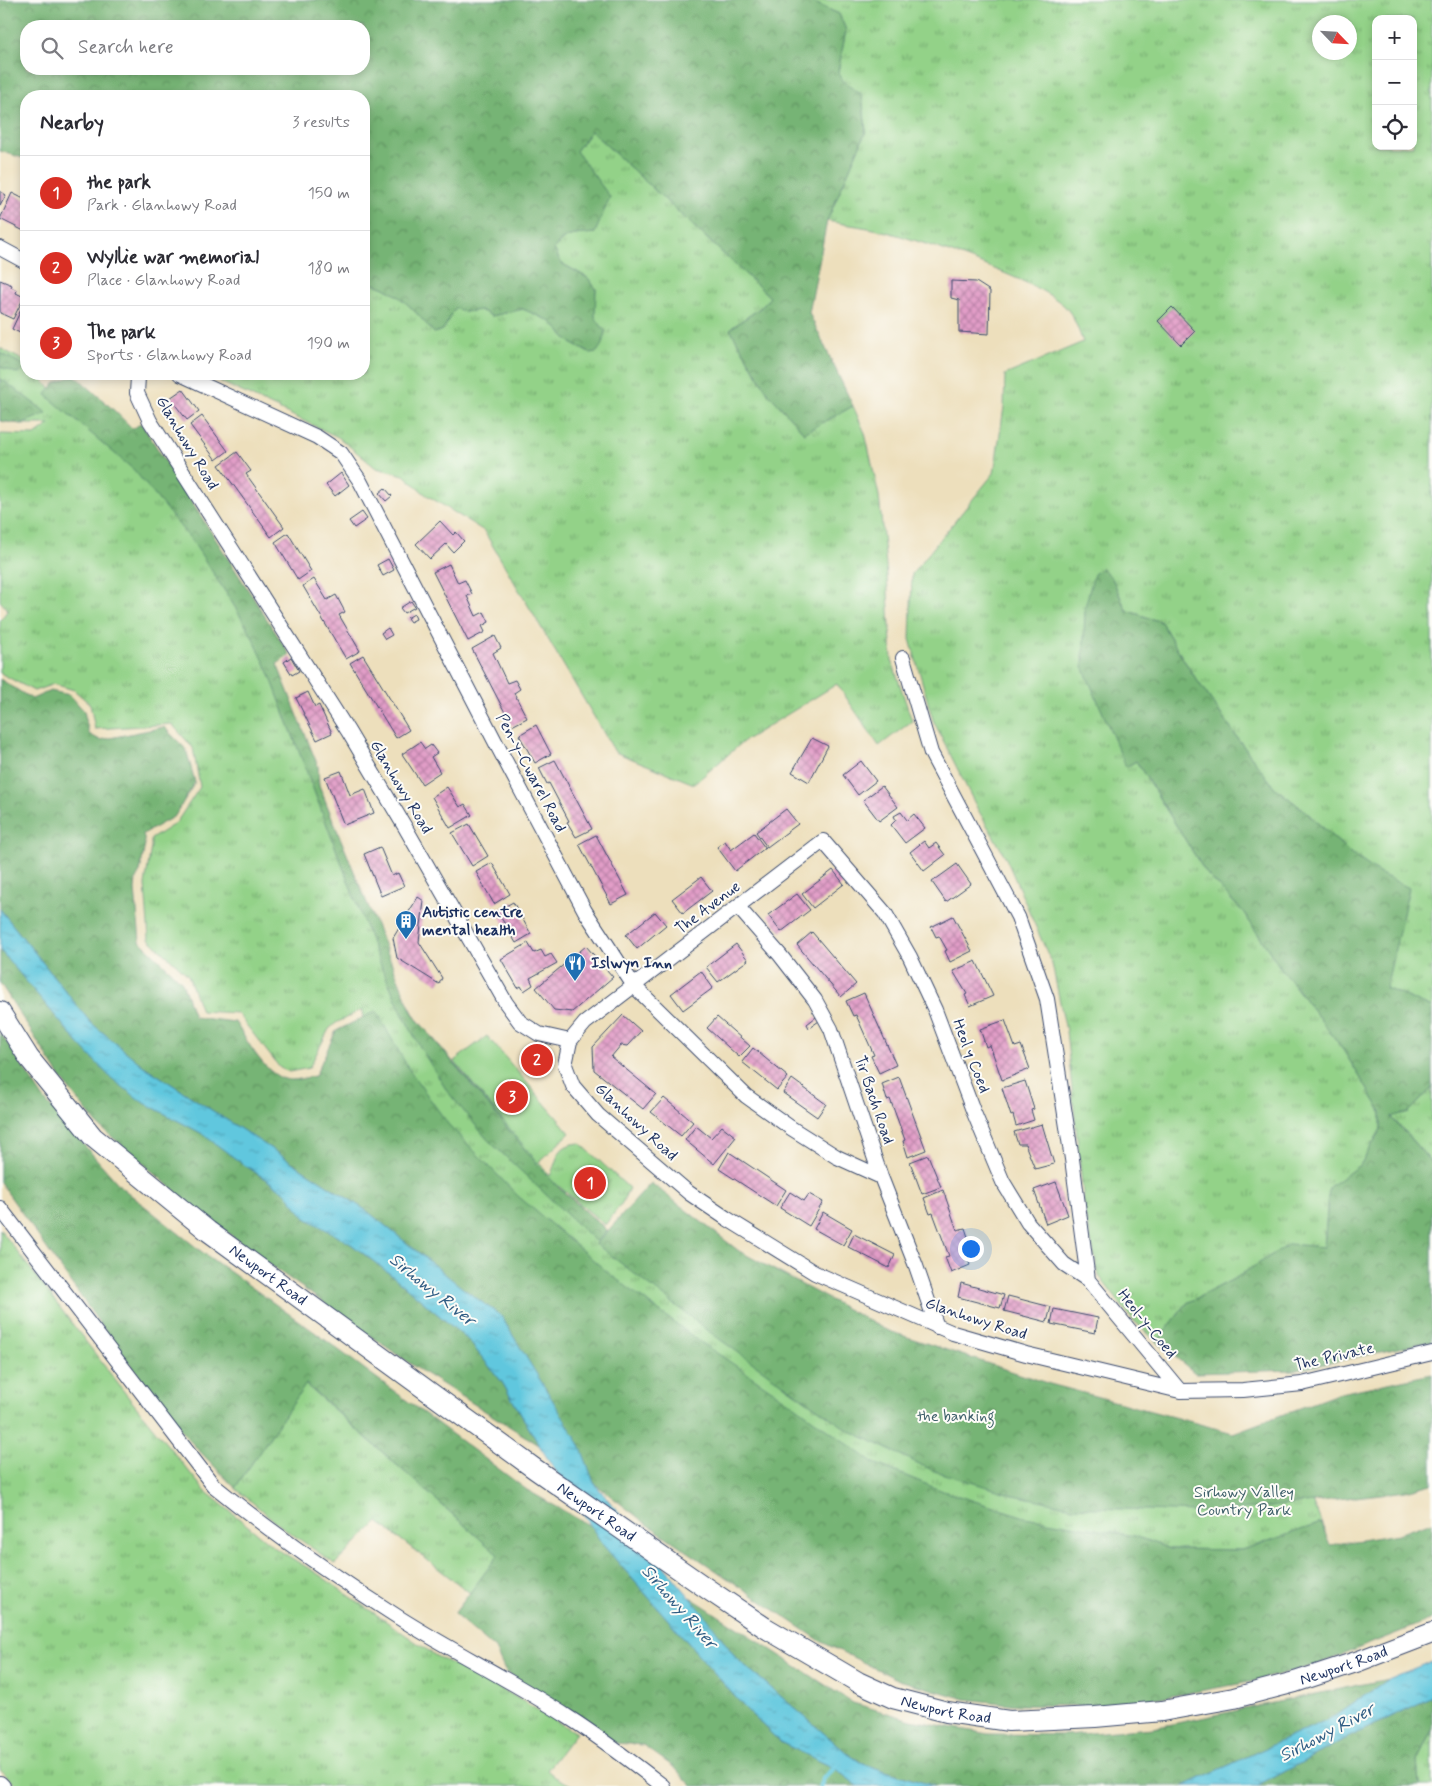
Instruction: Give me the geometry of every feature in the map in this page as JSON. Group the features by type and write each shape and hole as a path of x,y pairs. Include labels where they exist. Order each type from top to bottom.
{"main road":[{"name":"Newport Road","path":"0,1012 29,1058 93,1137 216,1237 535,1470 709,1590 764,1627 858,1682 893,1698 947,1712 1009,1720 1104,1716 1162,1710 1234,1698 1313,1676 1359,1661 1432,1633"}],"street":[{"path":"0,248 20,259"},
{"name":"Glanhowy Road","path":"138,380 137,393 150,420 348,731 506,1003 520,1022 533,1030 540,1034 570,1041 565,1065 573,1086 598,1115 689,1193 815,1274 937,1327 1026,1354 1180,1391 1243,1390"},
{"name":"Pen-y-Cwarel Road","path":"193,380 317,436 341,452 360,481 585,911 634,986 746,1096 791,1128 838,1157 881,1177"},
{"path":"903,658 931,753 1018,916 1047,999 1072,1159 1088,1280"},
{"name":"The Avenue","path":"570,1041 585,1023 823,841"},
{"name":"Heol y Coed","path":"823,841 885,913 910,958 935,1010 974,1113 1003,1182 1028,1223 1064,1264 1088,1280"},
{"name":"Tir Bach Road","path":"738,907 780,955 815,1000 831,1028 881,1177 916,1266 937,1327"},
{"path":"0,1208 213,1485 261,1523 382,1606 567,1716 632,1761 663,1786"},
{"name":"Heol-y-Coed","path":"1088,1280 1180,1391"},
{"name":"The Private","path":"1243,1390 1302,1384 1432,1353"},
{"path":"0,1783 4,1786"}],"green space":[{"path":"0,0 808,0 839,14 846,30 838,72 844,82 862,95 866,131 827,221 809,313 853,406 804,433 768,393 730,329 763,306 770,297 591,131 576,151 610,197 595,233 566,237 554,249 561,263 588,278 596,289 595,317 605,331 603,343 597,352 590,353 571,343 550,321 523,309 492,316 480,310 464,312 455,308 443,330 434,333 412,308 395,294 370,283 370,90 20,90 20,157 0,151"},
{"path":"808,0 1432,0 1432,1008 1385,988 1377,872 1349,852 1304,810 1275,788 1190,670 1161,622 1126,610 1112,578 1126,767 1136,761 1206,873 1244,913 1280,967 1340,1045 1381,1111 1381,1129 1361,1164 1329,1188 1324,1247 1234,1279 1187,1303 1157,1342 1132,1319 1099,1276 1085,1214 1066,1031 1052,964 1005,856 977,808 933,720 910,639 912,574 994,473 1004,407 1005,375 1083,342 1075,321 1068,310 1056,299 1011,276 904,237 880,230 827,221 866,131 862,95 843,82 838,72 846,30 839,14"},
{"path":"591,131 770,297 763,306 730,329 768,393 804,433 853,406 865,433 879,496 887,575 892,661 912,721 879,746 837,684 744,741 694,784 615,752 484,531 425,494 404,475 376,468 338,437 219,380 370,380 370,283 395,294 412,308 434,333 443,330 455,307 464,312 480,310 492,316 523,309 550,321 571,343 589,353 596,289 588,278 561,263 554,249 567,237 595,233 576,151"},
{"name":"Sirhowy Valley Country Park","path":"0,348 20,359 20,380 43,380 71,413 144,439 223,588 269,660 403,994 416,1018 550,1176 562,1150 566,1146 580,1143 629,1188 622,1203 605,1225 555,1183 607,1230 736,1328 1311,1496 1324,1530 1242,1550 1170,1549 894,1496 596,1276 361,1043 363,1009 336,1023 329,1029 309,1068 289,1072 280,1068 237,1013 201,1011 188,975 149,939 145,885 151,839 176,823 200,787 193,748 172,724 95,729 90,704 74,690 54,684 34,691 0,673 0,620 8,610 0,601 0,434 35,435 50,424 21,424 0,421"},
{"path":"0,353 20,363 20,372 16,373 0,367"},
{"path":"0,378 47,413 21,424 0,421"},
{"path":"62,380 80,380 133,429 141,423 290,655 277,664 318,766 319,786 411,1010 537,1164 559,1188 607,1230 596,1242 487,1139 447,1091 402,1013 377,957 268,670 252,636 193,542 134,470 46,395 55,384"},
{"path":"1102,568 1112,578 1126,610 1161,622 1190,670 1275,788 1304,810 1349,852 1377,872 1409,888 1386,988 1432,1008 1432,1088 1409,1112 1391,1117 1432,1163 1432,1341 1296,1370 1195,1373 1157,1342 1187,1303 1234,1279 1289,1244 1324,1247 1329,1187 1361,1164 1381,1129 1381,1111 1340,1045 1280,967 1244,913 1206,873 1136,761 1126,767 1083,667 1085,607 1094,574"},
{"path":"0,679 32,699 50,691 70,695 84,711 89,734 100,740 164,727 186,749 195,782 175,816 143,834 145,844 135,890 140,941 182,982 194,1017 235,1022 258,1058 274,1073 282,1078 291,1080 315,1076 336,1031 376,1011 410,1071 448,1124 518,1196 611,1275 699,1341 788,1401 874,1463 943,1491 1025,1517 1135,1536 1170,1549 1242,1550 1321,1523 1330,1545 1398,1534 1432,1522 1432,1619 1319,1664 1250,1682 1099,1706 1019,1705 965,1699 899,1680 822,1642 644,1522 594,1483 579,1445 501,1316 461,1287 367,1211 142,1065 90,1022 0,909"},
{"path":"0,950 79,1044 141,1101 201,1133 285,1192 307,1218 351,1244 394,1277 468,1340 502,1382 539,1445 415,1367 266,1262 189,1203 97,1124 63,1081 0,983"},
{"path":"0,1032 43,1098 121,1187 202,1252 320,1336 527,1490 592,1527 603,1545 745,1708 780,1742 834,1768 858,1786 692,1786 675,1768 643,1745 615,1743 505,1671 495,1649 454,1614 498,1555 306,1384 235,1488 189,1440 110,1338 0,1182"},
{"path":"487,1036 570,1133 538,1163 454,1061"},
{"path":"1432,1088 1432,1163 1391,1116 1409,1112"},
{"name":"the banking","path":"651,1183 739,1251 886,1330 1050,1384 1233,1433 1340,1393 1432,1374 1432,1484 1406,1491 1271,1507 1195,1512 1073,1507 1014,1495 934,1471 848,1430 715,1336 596,1244"},
{"path":"0,1229 125,1393 204,1490 275,1548 318,1574 436,1656 509,1693 576,1733 547,1770 555,1777 573,1786 18,1786 0,1770"},
{"path":"305,1384 499,1555 470,1593 378,1522 335,1564 282,1527 235,1488"},
{"path":"690,1597 853,1703 911,1720 988,1734 1066,1735 1153,1728 1388,1679 1335,1716 1184,1786 934,1786 863,1764 848,1754 736,1658"},
{"path":"1432,1697 1432,1730 1417,1760 1419,1786 1258,1786 1347,1738"},
{"path":"1432,1730 1432,1786 1419,1786 1417,1760"}],"water":[{"name":"Sirhowy River","path":"0,909 90,1022 142,1065 367,1211 461,1287 501,1316 580,1445 594,1483 705,1615 736,1658 848,1754 863,1764 934,1786 858,1786 834,1768 780,1742 745,1708 603,1545 539,1445 502,1382 468,1340 394,1277 351,1244 306,1218 285,1192 201,1133 141,1101 110,1077 79,1044 0,950"},
{"name":"Sirhowy River","path":"1432,1661 1432,1697 1347,1738 1258,1786 1184,1786 1335,1716 1388,1679"}],"building":[{"path":"0,191 6,195 0,206"},
{"path":"12,193 20,197 20,229 0,219"},
{"path":"0,280 12,285 11,287 17,290 16,293 20,295 20,305 13,319 0,313"},
{"path":"951,281 976,282 990,291 989,334 959,332 959,300 951,298"},
{"path":"1172,307 1195,331 1181,345 1158,321"},
{"path":"20,312 20,333 12,329"},
{"path":"183,389 199,411 187,420 170,398"},
{"path":"202,416 228,451 216,460 190,425"},
{"path":"237,452 251,471 246,474 284,527 271,537 219,465"},
{"path":"341,473 349,485 335,496 326,485"},
{"path":"385,488 392,496 386,501 379,493"},
{"path":"362,512 367,519 354,528 349,521"},
{"path":"440,521 453,535 456,532 464,541 453,552 446,544 430,559 416,544"},
{"path":"288,533 311,571 298,580 275,542"},
{"path":"388,559 394,570 383,576 377,565"},
{"path":"449,564 458,583 465,580 472,594 467,596 476,616 484,612 489,622 482,626 485,632 468,641 433,572"},
{"path":"314,579 327,600 336,595 345,612 339,615 360,651 346,659 303,586"},
{"path":"411,601 415,607 404,613 400,608"},
{"path":"414,614 416,619 410,622 407,618"},
{"path":"388,628 392,635 385,639 381,633"},
{"path":"495,636 501,648 493,653 507,683 515,680 520,689 514,693 527,718 512,726 472,649"},
{"path":"363,655 409,730 396,738 350,663"},
{"path":"291,657 299,671 292,675 284,662"},
{"path":"308,692 315,707 319,705 332,733 317,740 296,698"},
{"path":"536,725 551,754 535,763 519,735"},
{"path":"812,738 828,746 809,782 792,772"},
{"path":"420,742 425,749 431,745 437,753 431,757 440,772 422,784 402,754"},
{"path":"555,760 592,829 576,837 549,783 547,784 539,768"},
{"path":"861,761 876,781 858,795 843,775"},
{"path":"341,771 350,795 365,789 374,813 344,825 325,777"},
{"path":"882,786 898,807 879,821 863,800"},
{"path":"447,787 460,807 465,804 472,815 450,828 432,797"},
{"path":"786,809 798,824 767,847 756,832"},
{"path":"901,812 907,820 914,814 925,828 905,843 891,825 896,820 894,816"},
{"path":"469,824 488,856 472,866 452,833"},
{"path":"754,833 765,848 735,871 717,847 725,841 731,850"},
{"path":"596,835 628,895 611,904 579,844"},
{"path":"924,841 929,848 936,843 945,855 924,871 910,852"},
{"path":"380,847 392,876 398,873 404,886 381,896 364,854"},
{"path":"492,863 510,894 494,904 476,872"},
{"path":"957,864 971,884 946,902 932,882"},
{"path":"833,870 844,884 813,908 802,894"},
{"path":"701,877 712,891 683,913 672,899"},
{"path":"797,894 810,910 781,932 768,915"},
{"name":"Autistic centre mental health","path":"418,897 424,901 419,942 442,978 439,984 397,958 393,938"},
{"path":"513,902 531,934 516,943 497,911"},
{"path":"655,912 666,925 637,949 626,935"},
{"path":"953,916 972,951 950,962 945,951 947,950 939,936 936,937 931,927"},
{"path":"812,932 856,984 841,997 797,945"},
{"path":"528,943 534,953 541,950 545,957 551,954 557,963 530,978 533,985 524,991 521,986 518,988 501,959"},
{"path":"736,944 748,960 718,982 706,967"},
{"path":"586,946 613,977 572,1012 554,1010 536,988"},
{"path":"976,961 993,996 970,1006 965,995 967,994 953,971"},
{"path":"701,971 713,988 683,1010 671,994"},
{"path":"864,993 896,1065 879,1073 871,1056 874,1055 856,1015 853,1016 846,1001"},
{"path":"623,1015 641,1031 627,1046 621,1045 611,1057 656,1094 643,1109 594,1070 593,1047"},
{"path":"717,1017 750,1046 739,1057 707,1028"},
{"path":"816,1017 819,1021 809,1028 807,1024"},
{"path":"1005,1020 1015,1047 1021,1045 1030,1069 1002,1080 990,1045 986,1047 980,1029"},
{"path":"753,1048 788,1077 777,1090 742,1062"},
{"path":"899,1077 926,1150 908,1157 903,1141 905,1140 890,1099 887,1100 882,1084"},
{"path":"792,1079 826,1104 817,1117 783,1093"},
{"path":"1025,1081 1034,1109 1031,1110 1034,1120 1016,1126 1002,1088"},
{"path":"664,1098 693,1122 681,1136 651,1112"},
{"path":"1042,1124 1054,1164 1035,1169 1025,1144 1018,1144 1014,1132"},
{"path":"696,1126 711,1138 722,1126 736,1137 714,1164 685,1140"},
{"path":"729,1152 786,1190 776,1206 719,1169"},
{"path":"928,1155 941,1187 922,1194 910,1162"},
{"path":"1056,1182 1068,1215 1046,1224 1034,1190"},
{"path":"943,1190 957,1230 965,1228 970,1243 962,1246 970,1265 951,1273 945,1257 949,1256 933,1213 930,1214 924,1198"},
{"path":"790,1192 804,1201 809,1194 823,1202 809,1226 780,1208"},
{"path":"823,1212 852,1229 843,1245 814,1229"},
{"path":"854,1234 895,1255 889,1268 848,1247"},
{"path":"961,1283 1004,1295 1000,1308 958,1297"},
{"path":"1008,1296 1051,1307 1047,1322 1004,1311"},
{"path":"1054,1309 1098,1318 1095,1333 1051,1324"}],"waterway":[{"path":"821,1786 823,1779 839,1763"}],"place":[{"name":"Autistic centre mental health","path":"406,940"},
{"name":"Islwyn Inn","path":"575,982"},
{"name":"Wyllie war memorial","path":"537,1060"},
{"name":"The park","path":"512,1097"},
{"name":"the park","path":"590,1183"}]}
